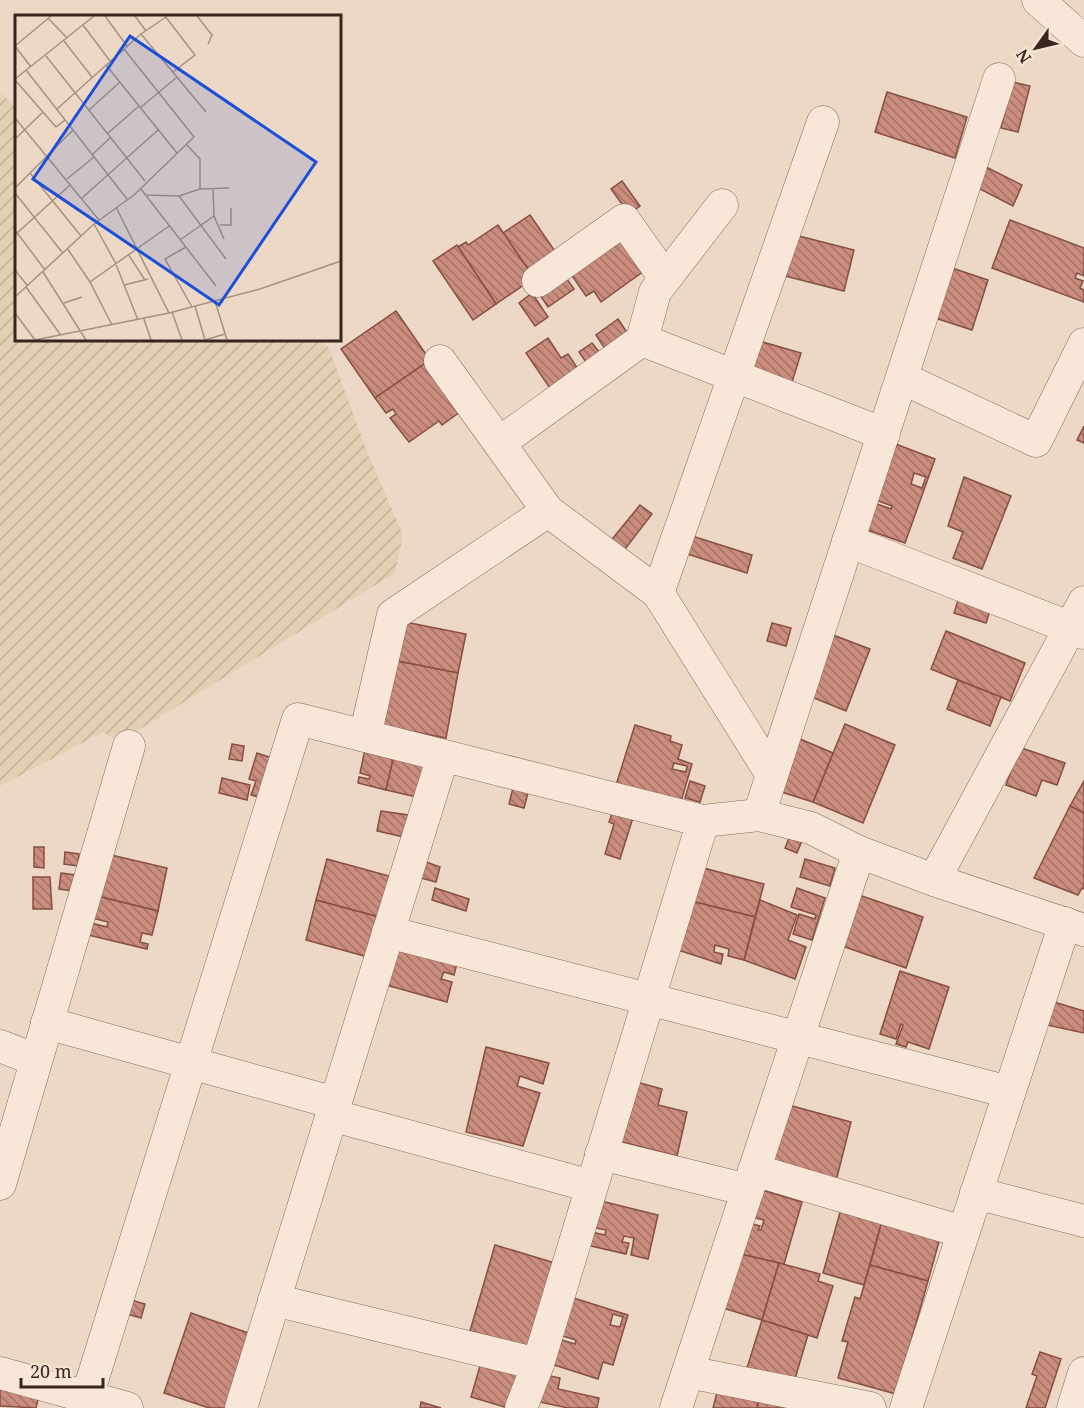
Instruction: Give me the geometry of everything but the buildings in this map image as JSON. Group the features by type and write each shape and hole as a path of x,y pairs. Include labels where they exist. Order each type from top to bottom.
{"street":[{"path":"1038,0 1082,34"},
{"path":"759,815 999,79"},
{"path":"658,593 823,122"},
{"path":"499,442 642,340 655,292 722,205"},
{"path":"538,281 624,220 665,278"},
{"path":"642,340 884,434"},
{"path":"902,378 1036,441 1084,344"},
{"path":"440,361 548,511 658,593 772,775"},
{"path":"365,736 393,615 548,511"},
{"path":"848,541 1079,621 934,880"},
{"path":"66,1398 192,1063 298,719 703,821 759,815 811,828 858,852 934,880 1074,926 1009,1092 906,1408"},
{"path":"0,1184 129,746"},
{"path":"241,1408 443,756"},
{"path":"521,1408 538,1364 703,821"},
{"path":"676,1408 858,852"},
{"path":"388,932 1009,1092"},
{"path":"47,1023 192,1063 333,1109 591,1186"},
{"path":"0,1046 36,1060"},
{"path":"601,1154 751,1180 963,1232"},
{"path":"976,1193 1084,1221"},
{"path":"274,1300 538,1364"},
{"path":"688,1372 870,1408"},
{"path":"1073,1408 1084,1372"},
{"path":"0,1374 66,1398 127,1408"}],"shaded area":[{"path":"0,93 15,105 15,340 321,340 329,348 368,454 403,535 395,573 119,742 103,732 0,786"}]}
